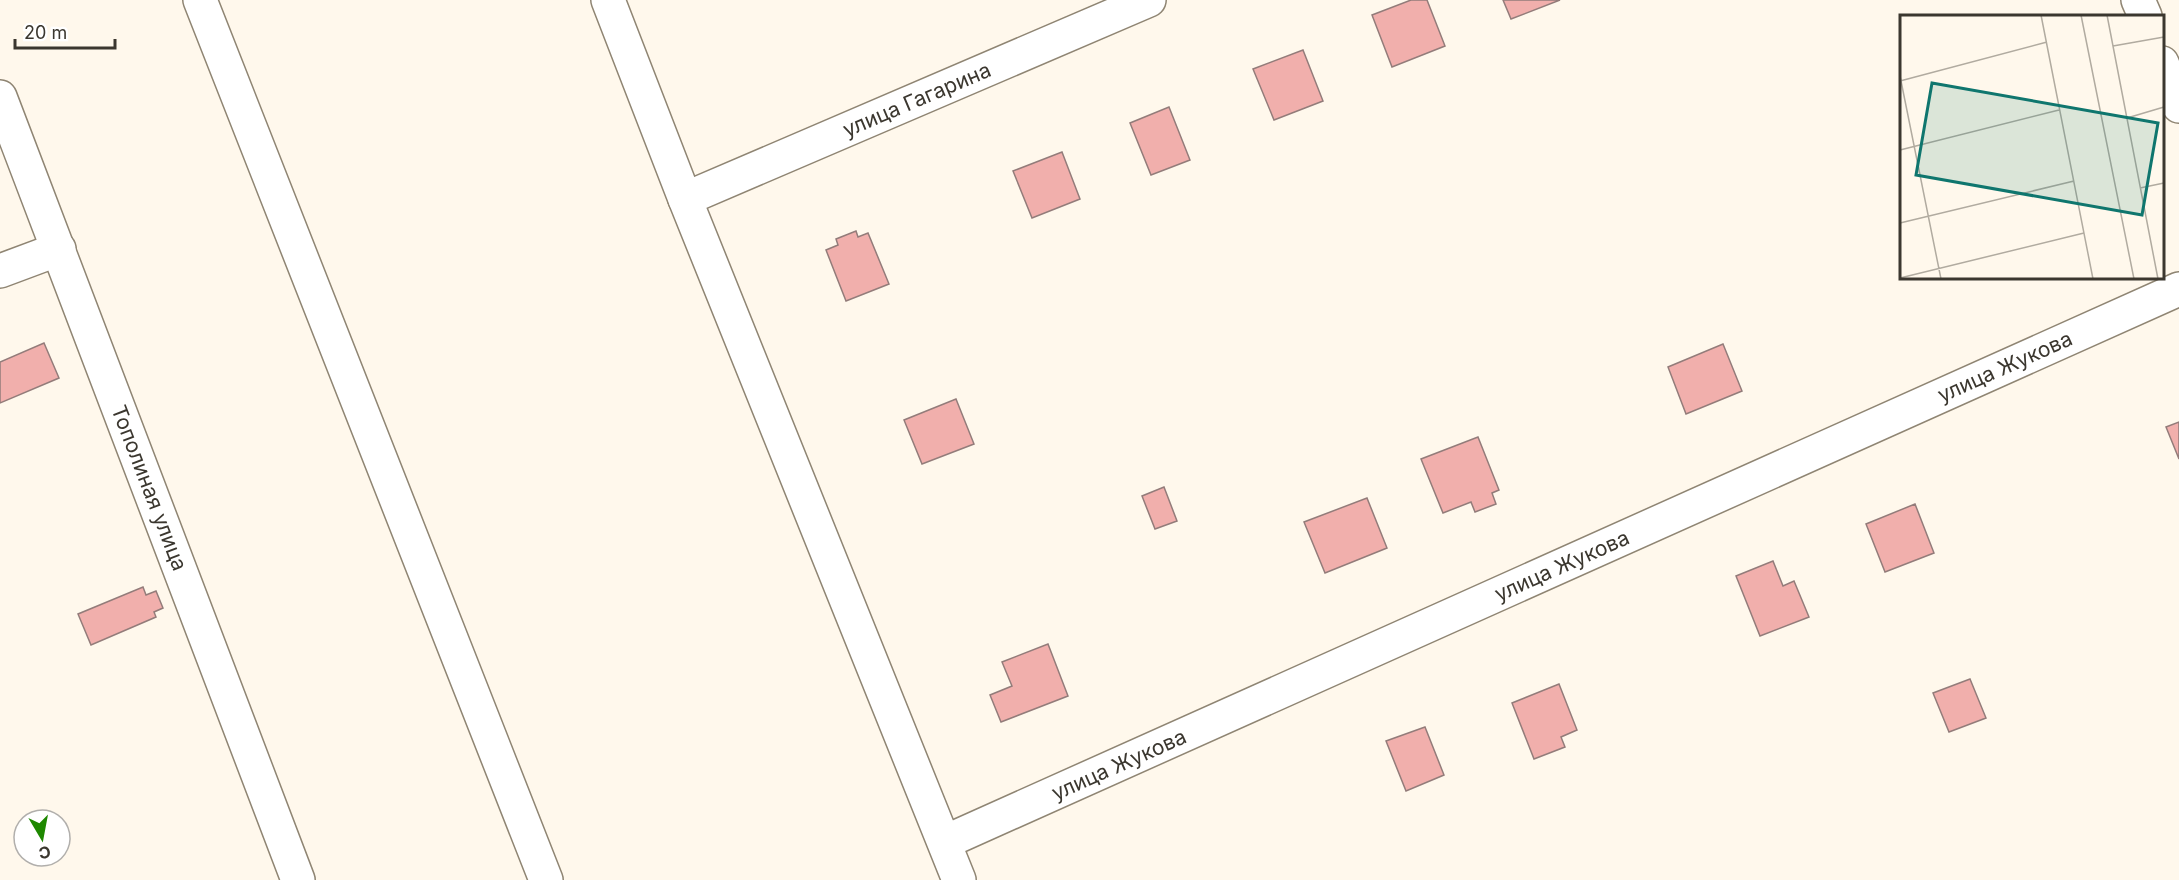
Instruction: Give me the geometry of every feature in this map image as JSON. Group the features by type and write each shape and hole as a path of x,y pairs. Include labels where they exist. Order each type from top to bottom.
{"street":[{"path":"200,0 546,880"},
{"path":"608,0 685,199 959,880"},
{"name":"улица Гагарина","path":"685,199 1149,0"},
{"path":"2138,0 2145,15"},
{"path":"2164,66 2179,106"},
{"name":"Тополиная улица","path":"0,97 294,879"},
{"path":"0,271 59,249"},
{"name":"улица Жукова","path":"945,843 2179,289"}],"building":[{"path":"1411,0 1427,0 1445,46 1392,67 1372,15"},
{"path":"1503,0 1560,0 1511,19"},
{"path":"1303,50 1323,101 1274,120 1253,69"},
{"path":"1169,107 1190,160 1151,175 1130,123"},
{"path":"1062,152 1080,199 1032,218 1013,171"},
{"path":"856,231 858,237 868,233 889,284 846,301 826,250 838,245 836,239"},
{"path":"44,343 59,378 0,403 0,362"},
{"path":"1723,344 1742,391 1686,414 1668,367"},
{"path":"956,399 974,444 922,464 904,420"},
{"path":"2179,422 2179,459 2166,427"},
{"path":"1478,437 1499,490 1492,493 1496,504 1475,512 1471,502 1443,513 1421,459"},
{"path":"1164,487 1177,521 1155,529 1142,496"},
{"path":"1367,498 1387,548 1325,573 1304,522"},
{"path":"1915,504 1934,553 1885,572 1866,524"},
{"path":"1773,561 1783,586 1794,581 1809,617 1760,636 1736,576"},
{"path":"143,587 146,595 156,591 163,608 154,612 156,617 91,645 78,614"},
{"path":"1048,644 1068,696 1001,722 990,695 1012,686 1002,662"},
{"path":"1970,679 1986,718 1949,732 1933,693"},
{"path":"1559,684 1577,730 1561,737 1565,747 1534,759 1512,703"},
{"path":"1425,727 1444,775 1406,791 1386,741"}]}
